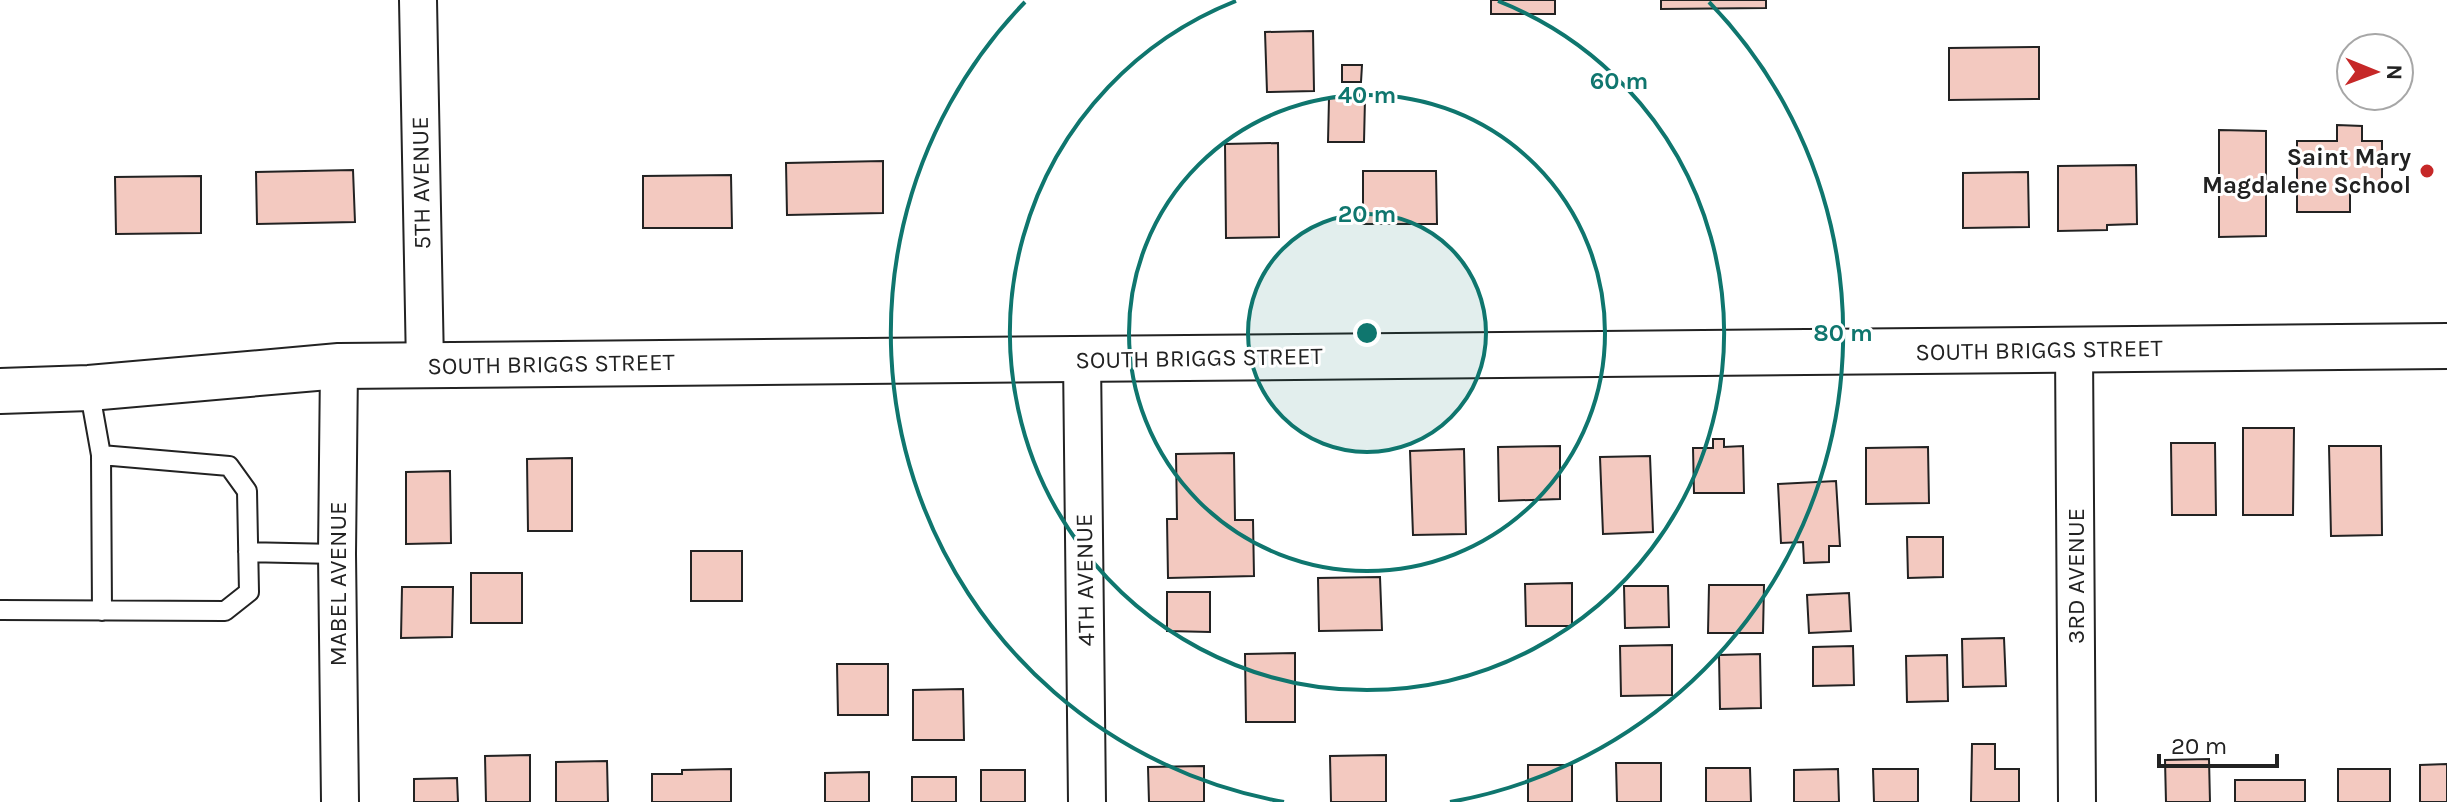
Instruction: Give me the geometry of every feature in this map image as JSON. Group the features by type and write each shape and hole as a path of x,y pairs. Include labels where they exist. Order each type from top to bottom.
{"street":[{"name":"5TH AVENUE","path":"418,0 425,365"},
{"name":"SOUTH BRIGGS STREET","path":"0,391 89,388 339,366 2447,346"},
{"name":"3RD AVENUE","path":"2074,350 2077,802"},
{"name":"4TH AVENUE","path":"1082,359 1087,802"},
{"name":"MABEL AVENUE","path":"339,366 337,554 340,802"}],"lane":[{"path":"89,388 101,455 102,611"},
{"path":"0,610 225,611 249,592 247,491 229,466 101,455"},
{"path":"248,552 337,554"}],"building":[{"path":"1491,0 1555,0 1555,14 1491,14"},
{"path":"1661,0 1766,0 1766,8 1661,9"},
{"path":"1313,31 1314,91 1267,92 1265,32"},
{"path":"2039,47 2039,99 1949,100 1949,48"},
{"path":"1342,65 1362,65 1361,82 1342,82"},
{"path":"1329,98 1365,99 1364,142 1328,142"},
{"path":"2337,125 2362,126 2362,141 2382,141 2382,193 2350,192 2350,212 2297,212 2297,141 2337,141"},
{"path":"2219,130 2266,131 2266,236 2219,237"},
{"path":"1278,143 1279,237 1226,238 1225,144"},
{"path":"883,161 883,213 787,215 786,163"},
{"path":"2136,165 2137,224 2107,225 2107,230 2058,231 2058,166"},
{"path":"353,170 355,222 257,224 256,172"},
{"path":"1363,171 1436,171 1437,224 1363,224"},
{"path":"2028,172 2029,227 1963,228 1963,173"},
{"path":"731,175 732,228 643,228 643,176"},
{"path":"201,176 201,233 116,234 115,177"},
{"path":"2243,428 2294,428 2293,515 2243,515"},
{"path":"1713,439 1724,439 1724,447 1743,446 1744,493 1694,493 1693,448 1713,448"},
{"path":"2171,443 2215,443 2216,515 2172,515"},
{"path":"1560,446 1560,499 1499,501 1498,447"},
{"path":"2329,446 2381,446 2382,535 2331,536"},
{"path":"1928,447 1929,503 1866,504 1866,448"},
{"path":"1464,449 1466,534 1413,535 1410,451"},
{"path":"1234,453 1235,520 1253,520 1254,576 1168,578 1167,519 1177,519 1176,454"},
{"path":"1650,456 1653,532 1603,534 1600,457"},
{"path":"572,458 572,531 528,531 527,459"},
{"path":"450,471 451,543 406,544 406,472"},
{"path":"1836,481 1840,546 1829,546 1829,562 1804,563 1803,542 1781,543 1778,484"},
{"path":"1907,537 1943,537 1943,577 1908,578"},
{"path":"691,551 742,551 742,601 691,601"},
{"path":"471,573 522,573 522,623 471,623"},
{"path":"1380,577 1382,630 1319,631 1318,578"},
{"path":"1572,583 1572,626 1526,626 1525,584"},
{"path":"1709,585 1764,585 1763,633 1708,633"},
{"path":"1624,586 1668,586 1669,627 1625,628"},
{"path":"402,587 453,587 452,637 401,638"},
{"path":"1167,592 1210,592 1210,632 1167,631"},
{"path":"1849,593 1851,631 1809,633 1807,595"},
{"path":"2004,638 2006,686 1963,687 1962,639"},
{"path":"1672,645 1672,695 1621,696 1620,646"},
{"path":"1853,646 1854,685 1813,686 1813,647"},
{"path":"1295,653 1295,722 1246,722 1245,654"},
{"path":"1760,654 1761,708 1720,709 1719,655"},
{"path":"1947,655 1948,701 1907,702 1906,656"},
{"path":"837,664 888,664 888,715 838,715"},
{"path":"963,689 964,740 913,740 913,690"},
{"path":"1972,744 1995,744 1995,769 2019,769 2019,802 1971,802"},
{"path":"530,755 530,802 486,802 485,756"},
{"path":"1386,755 1386,802 1331,802 1330,756"},
{"path":"2209,759 2210,802 2166,802 2165,760"},
{"path":"607,761 608,802 556,802 556,762"},
{"path":"1616,763 1661,763 1661,802 1617,802"},
{"path":"2447,764 2447,802 2420,802 2420,765"},
{"path":"1528,765 1572,765 1572,802 1528,802"},
{"path":"1204,766 1204,802 1149,802 1148,767"},
{"path":"1706,768 1750,768 1751,802 1706,802"},
{"path":"731,769 731,802 652,802 652,774"},
{"path":"1838,769 1839,802 1794,802 1794,770"},
{"path":"1873,769 1918,769 1918,802 1874,802"},
{"path":"2338,769 2390,769 2390,802 2338,802"},
{"path":"981,770 1025,770 1025,802 981,802"},
{"path":"869,772 869,802 825,802 825,773"},
{"path":"912,777 956,777 956,802 912,802"},
{"path":"457,778 458,802 414,802 414,779"},
{"path":"2235,780 2305,780 2305,802 2235,802"}],"place":[{"name":"Saint Mary Magdalene School","path":"2427,171"}]}
